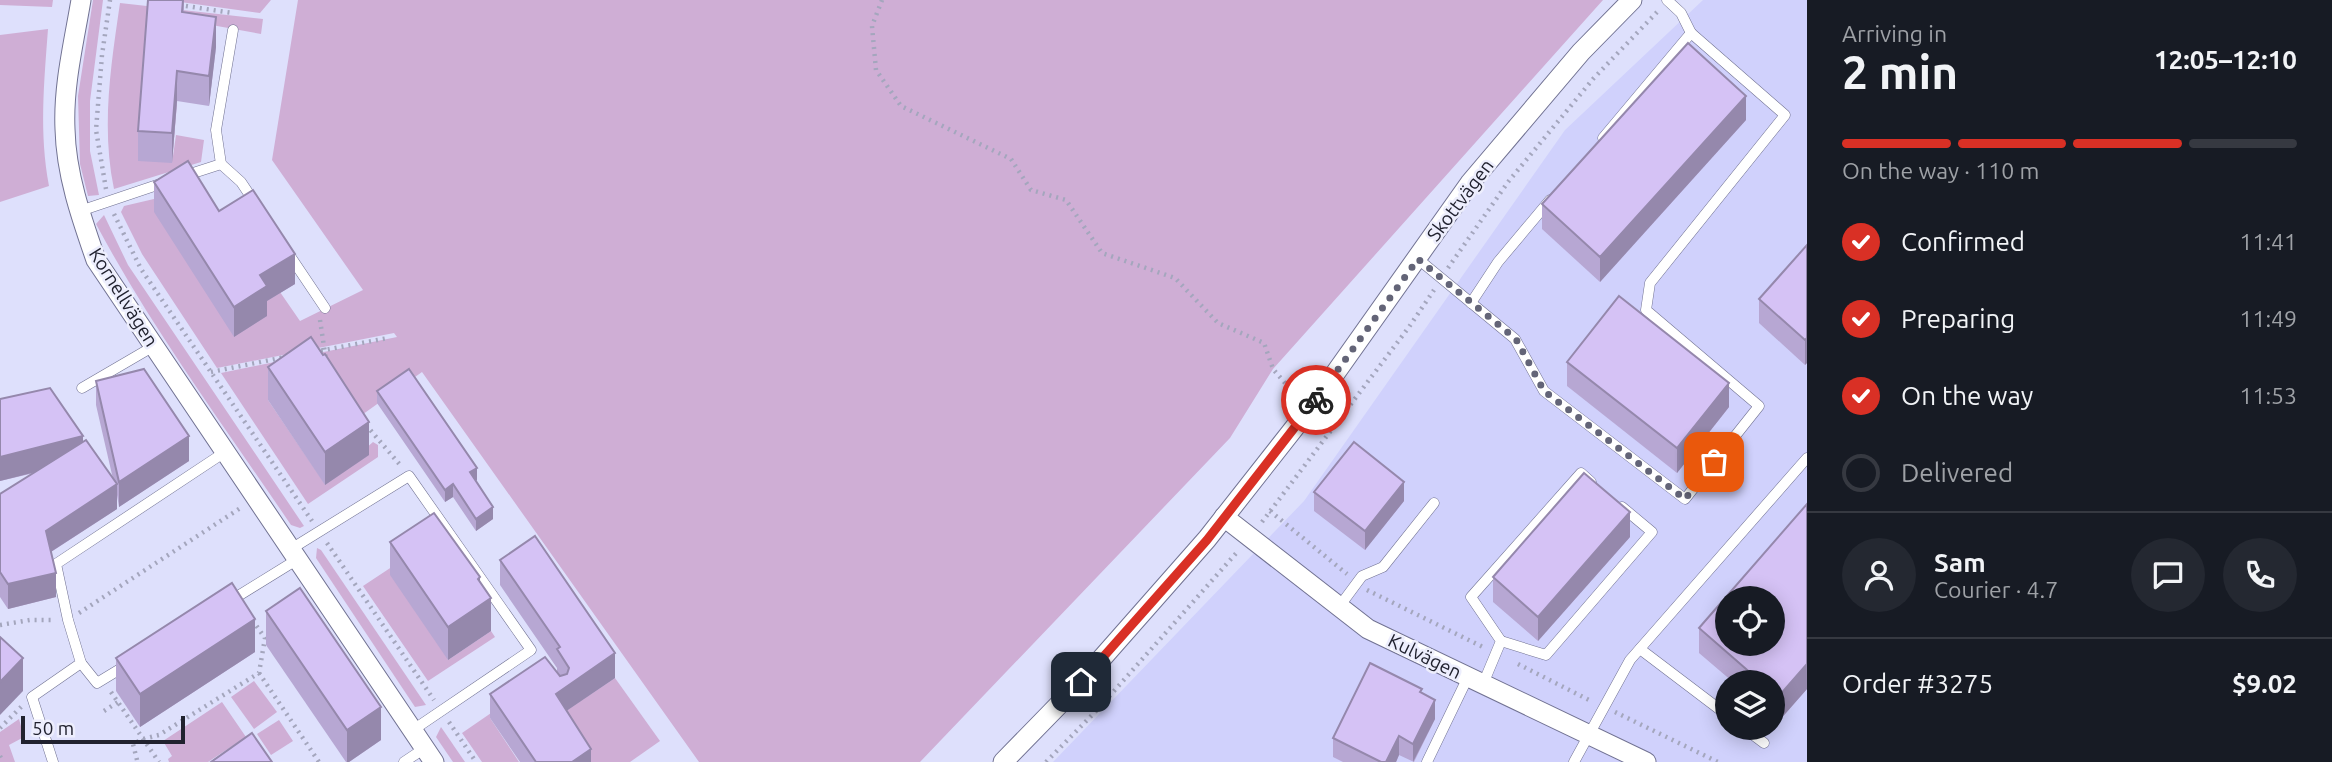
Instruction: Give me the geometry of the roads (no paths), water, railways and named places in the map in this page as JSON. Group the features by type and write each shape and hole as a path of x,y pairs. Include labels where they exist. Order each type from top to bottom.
{"street":[{"name":"Kornellvägen","path":"81,0 65,104 65,131 72,185 96,260 429,755"},
{"name":"Skottvägen","path":"1003,762 1081,682 1224,517 1309,410 1470,183 1581,52 1632,0"},
{"name":"Kulvägen","path":"1224,517 1368,629 1646,762"}],"lane":[{"path":"1418,259 1516,339 1544,391 1685,499 1759,407 1646,310 1650,283 1785,115 1691,33 1681,13 1668,0"},
{"path":"233,30 216,130 221,164 241,182 264,216"},
{"path":"1594,148 1691,33"},
{"path":"80,211 221,164"},
{"path":"1471,303 1498,262 1559,189"},
{"path":"279,239 325,308"},
{"path":"82,388 154,346"},
{"path":"136,659 97,683 81,663 56,564 225,452"},
{"path":"1574,762 1630,660 1807,458"},
{"path":"1601,490 1581,473 1471,597 1501,641 1546,655 1652,533 1611,498"},
{"path":"217,609 295,554 319,531 409,475 538,661"},
{"path":"1339,608 1362,576 1383,567 1434,503"},
{"path":"1427,762 1501,641"},
{"path":"1640,649 1715,706"},
{"path":"413,730 531,650"},
{"path":"54,762 32,697 81,663"},
{"path":"1760,740 1764,743"},
{"name":"Kornellvägen","path":"404,762 429,755"}]}
